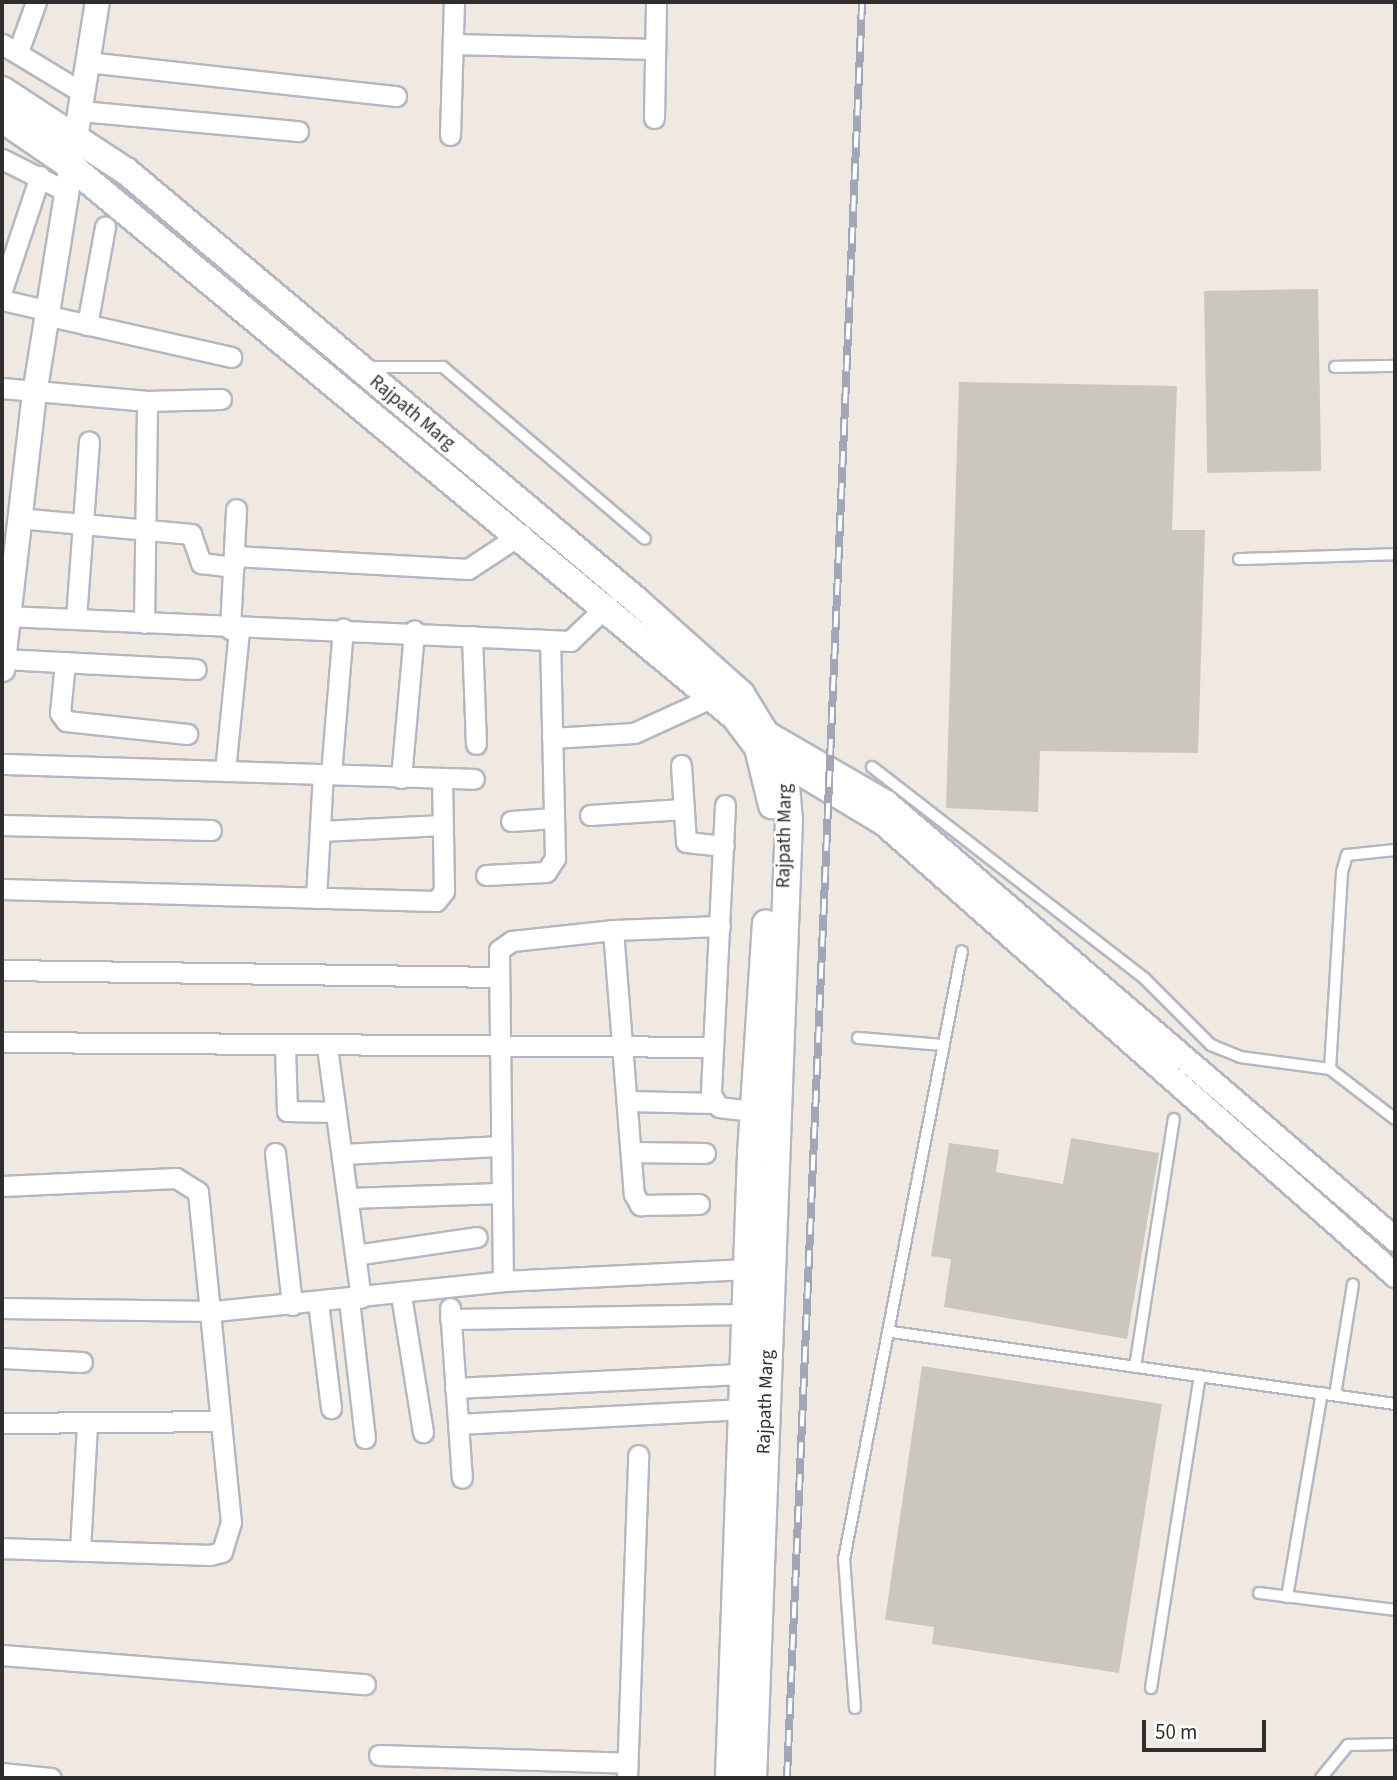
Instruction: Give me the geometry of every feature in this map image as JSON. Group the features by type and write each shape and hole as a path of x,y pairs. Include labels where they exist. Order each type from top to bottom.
{"main road":[{"name":"Rajpath Marg","path":"2,90 72,167 126,171 741,694 765,742 771,783 773,827 754,1111 729,1778"},
{"name":"Rajpath Marg","path":"2,119 72,167 521,534 765,742 784,764 789,820 753,1778"}],"street":[{"path":"36,2 10,48 82,102 298,131"},
{"path":"2,669 6,616 34,394 97,2"},
{"path":"450,135 454,2"},
{"path":"654,118 656,2"},
{"path":"453,44 655,49"},
{"path":"87,62 396,96"},
{"path":"2,159 40,176 72,167"},
{"path":"2,290 40,176"},
{"path":"88,325 105,227"},
{"path":"2,300 88,325 231,357"},
{"path":"2,388 34,394 147,401 221,399"},
{"path":"144,623 147,401"},
{"path":"76,618 89,441"},
{"path":"225,771 234,630 236,509"},
{"path":"18,518 191,534 201,563 234,561 468,569 521,534"},
{"path":"6,616 76,618 234,630 343,628 414,631 550,641 580,636 608,606"},
{"path":"316,898 320,831 343,628"},
{"path":"401,778 414,631"},
{"path":"472,636 476,744"},
{"path":"486,875 552,867 554,818 550,641"},
{"path":"3,659 196,669"},
{"path":"65,662 60,713 66,721 187,734"},
{"path":"552,738 634,733 713,697"},
{"path":"765,742 886,802 1395,1238"},
{"path":"2,764 474,779"},
{"path":"784,764 883,823 1395,1275"},
{"path":"681,765 686,842 724,846"},
{"path":"2,888 316,898 442,898 442,778"},
{"path":"713,1103 712,1047 726,805"},
{"path":"590,816 683,809"},
{"path":"511,821 554,818"},
{"path":"2,825 211,830"},
{"path":"320,831 443,825"},
{"path":"503,1281 498,1146 498,977 504,943 612,930 720,926"},
{"path":"612,930 626,1050 631,1152 639,1205 699,1204"},
{"path":"2,970 498,977"},
{"path":"2,1042 498,1050 712,1047"},
{"path":"285,1046 287,1111 336,1112"},
{"path":"327,1047 355,1255 355,1299 365,1438"},
{"path":"629,1101 713,1103 754,1111"},
{"path":"342,1154 498,1146"},
{"path":"631,1152 705,1153"},
{"path":"275,1153 292,1305"},
{"path":"2,1186 190,1182 198,1192 215,1311 220,1421 231,1522 222,1552 2,1548"},
{"path":"348,1198 501,1193"},
{"path":"355,1255 477,1237"},
{"path":"2,1308 215,1311 448,1291 503,1281 748,1269"},
{"path":"448,1291 462,1478"},
{"path":"401,1295 423,1432"},
{"path":"318,1303 331,1408"},
{"path":"450,1319 747,1314"},
{"path":"2,1358 82,1362"},
{"path":"455,1388 746,1374"},
{"path":"458,1424 744,1409"},
{"path":"2,1423 87,1425 220,1421"},
{"path":"80,1550 87,1425"},
{"path":"379,1755 627,1771 638,1455"},
{"path":"2,1655 365,1684"},
{"path":"2,1773 51,1778"}],"lane":[{"path":"1335,367 1395,366"},
{"path":"359,368 443,367 645,539"},
{"path":"1239,559 1395,554"},
{"path":"872,767 1145,979 1186,1025 1211,1045 1240,1057 1330,1069 1395,1119"},
{"path":"1330,1069 1345,863 1359,850 1395,850"},
{"path":"855,1709 844,1559 892,1332 961,951"},
{"path":"858,1038 944,1045"},
{"path":"1135,1367 1174,1119"},
{"path":"1335,1395 1353,1284"},
{"path":"892,1332 1395,1404"},
{"path":"1151,1688 1200,1376"},
{"path":"1287,1597 1322,1394"},
{"path":"1259,1593 1395,1610"},
{"path":"1321,1778 1348,1745 1395,1744"}],"building":[{"path":"1318,289 1321,471 1207,473 1204,291"},
{"path":"959,382 1177,386 1172,530 1205,530 1198,753 1040,751 1038,812 946,808"},
{"path":"1071,1138 1159,1153 1127,1339 944,1307 951,1259 931,1256 949,1143 999,1150 996,1172 1063,1184"},
{"path":"922,1366 1162,1404 1119,1673 932,1644 934,1627 885,1620"}],"railway":[{"path":"787,1778 862,2"}]}
